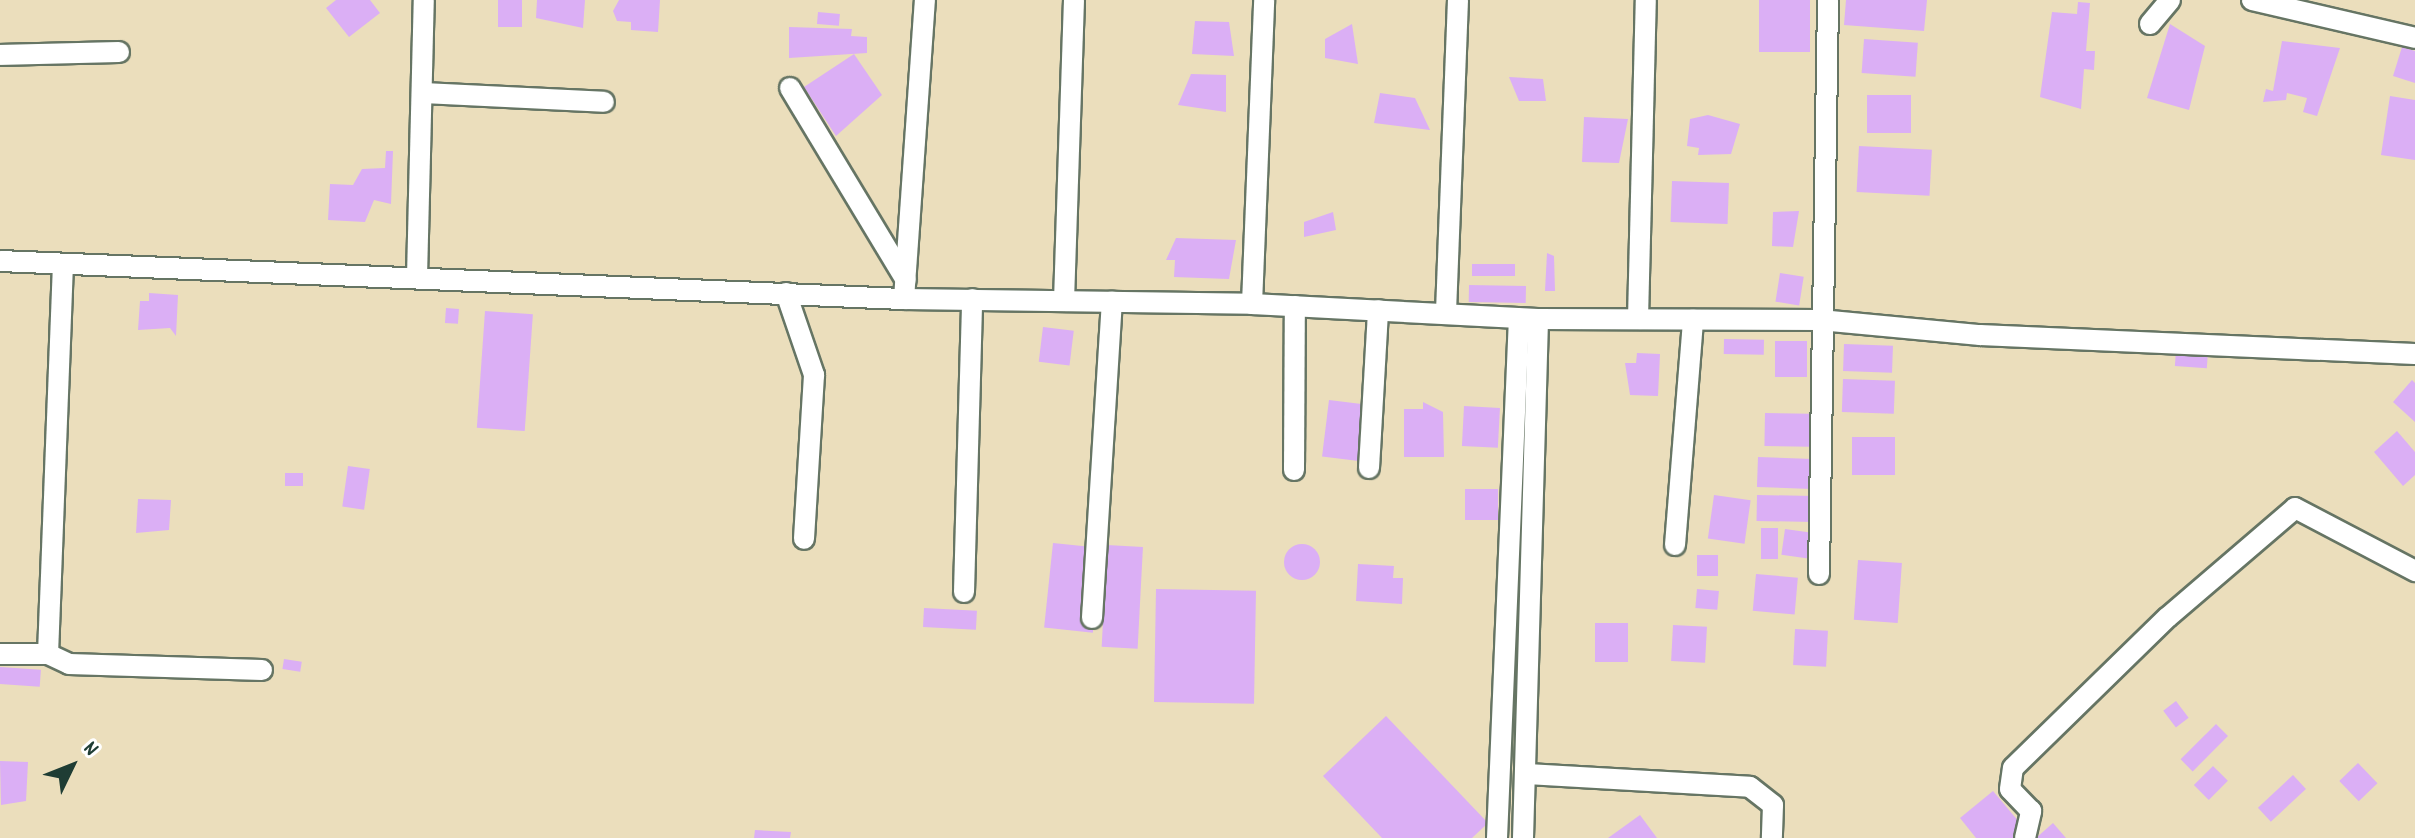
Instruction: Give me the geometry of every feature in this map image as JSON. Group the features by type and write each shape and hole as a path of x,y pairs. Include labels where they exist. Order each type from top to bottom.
{"street":[{"path":"417,277 424,0"},
{"path":"905,289 925,0"},
{"path":"1064,301 1074,0"},
{"path":"1252,304 1264,0"},
{"path":"1446,312 1458,0"},
{"path":"1638,319 1646,0"},
{"path":"1819,574 1820,320 1828,0"},
{"path":"2150,24 2170,0"},
{"path":"2252,0 2415,38"},
{"path":"0,55 119,52"},
{"path":"790,88 905,289"},
{"path":"423,93 604,102"},
{"path":"0,261 786,293 905,289 972,299 1252,304 1446,312 1528,319 1820,320 1980,335 2415,354"},
{"path":"48,654 63,265"},
{"path":"786,293 814,375 804,539"},
{"path":"964,592 972,299"},
{"path":"1092,618 1112,302"},
{"path":"1294,470 1295,306"},
{"path":"1369,468 1378,310"},
{"path":"1523,838 1527,774 1528,319"},
{"path":"1497,838 1528,319"},
{"path":"1675,545 1693,320"},
{"path":"2025,838 2031,811 2010,789 2013,768 2180,606 2295,508 2415,571"},
{"path":"0,654 48,654 69,664 262,670"},
{"path":"1527,774 1750,787 1773,805 1772,838"}],"building":[{"path":"336,0 370,0 380,13 349,37 326,8"},
{"path":"498,0 522,0 522,27 498,27"},
{"path":"537,0 585,0 583,28 536,18"},
{"path":"619,0 660,0 658,32 631,30 631,22 617,21 613,11"},
{"path":"1759,0 1810,0 1810,52 1759,52"},
{"path":"1846,0 1927,0 1924,31 1844,25"},
{"path":"2078,2 2090,3 2086,51 2095,51 2094,70 2084,69 2081,109 2040,97 2052,12 2077,14"},
{"path":"818,12 840,14 839,26 817,24"},
{"path":"1195,21 1229,22 1234,56 1192,54"},
{"path":"1352,24 1358,64 1325,58 1325,39"},
{"path":"2170,24 2205,46 2189,110 2147,98"},
{"path":"789,27 852,29 851,36 867,37 867,53 789,58"},
{"path":"1864,39 1918,43 1915,77 1862,73"},
{"path":"2282,41 2340,48 2317,116 2303,112 2307,98 2287,93 2286,100 2263,102 2266,89 2273,91"},
{"path":"2402,47 2415,51 2415,83 2393,76"},
{"path":"854,54 882,95 836,136 804,87"},
{"path":"1191,74 1226,75 1226,112 1178,105"},
{"path":"1509,77 1543,79 1546,101 1519,101"},
{"path":"1380,93 1415,98 1430,130 1374,123"},
{"path":"1867,95 1911,95 1911,133 1867,133"},
{"path":"2390,96 2415,100 2415,160 2381,155"},
{"path":"1708,115 1740,124 1731,154 1698,155 1699,148 1687,146 1690,119"},
{"path":"1584,117 1628,119 1619,163 1582,162"},
{"path":"1859,146 1932,150 1929,196 1857,192"},
{"path":"386,151 393,151 391,204 374,200 365,222 328,220 330,184 353,185 362,169 385,168"},
{"path":"1672,181 1729,183 1728,224 1671,222"},
{"path":"1799,211 1793,247 1772,246 1773,212"},
{"path":"1333,212 1336,230 1304,237 1304,222"},
{"path":"1176,238 1236,240 1229,279 1174,277 1175,260 1166,260"},
{"path":"1547,253 1554,256 1555,291 1545,291"},
{"path":"1472,264 1515,264 1515,276 1472,276"},
{"path":"1780,273 1804,277 1799,305 1775,302"},
{"path":"1469,285 1526,286 1526,303 1469,302"},
{"path":"149,293 178,295 176,336 170,328 138,330 140,301 149,301"},
{"path":"446,308 459,309 458,324 445,323"},
{"path":"485,311 533,314 525,431 477,428"},
{"path":"1043,327 1074,331 1070,366 1039,362"},
{"path":"1724,339 1764,340 1764,355 1724,354"},
{"path":"1775,341 1807,341 1807,377 1775,377"},
{"path":"1844,344 1893,346 1892,373 1843,371"},
{"path":"2176,350 2208,352 2207,368 2175,366"},
{"path":"1637,353 1660,354 1658,396 1630,395 1625,363 1636,363"},
{"path":"1843,379 1895,381 1894,414 1842,412"},
{"path":"2412,380 2415,383 2415,422 2393,402"},
{"path":"1329,400 1370,405 1363,462 1322,457"},
{"path":"1423,402 1443,412 1444,457 1404,457 1404,409 1423,409"},
{"path":"1464,406 1500,408 1498,448 1462,446"},
{"path":"1765,413 1810,414 1809,447 1764,446"},
{"path":"2397,431 2415,452 2415,475 2403,486 2374,452"},
{"path":"1852,437 1895,437 1895,475 1852,475"},
{"path":"1758,457 1813,459 1812,489 1757,487"},
{"path":"348,466 370,469 364,510 342,507"},
{"path":"285,473 303,473 303,486 285,486"},
{"path":"1465,489 1498,489 1498,520 1465,520"},
{"path":"1714,495 1751,500 1745,544 1708,539"},
{"path":"1757,495 1813,496 1813,522 1757,521"},
{"path":"138,499 171,500 169,530 136,533"},
{"path":"1761,528 1778,528 1778,559 1761,559"},
{"path":"1785,529 1814,533 1810,559 1781,555"},
{"path":"1053,543 1102,548 1093,633 1044,628"},
{"path":"1302,544 1315,549 1320,562 1315,575 1302,580 1289,575 1284,562 1289,549"},
{"path":"1107,545 1143,547 1138,649 1102,647"},
{"path":"1697,555 1718,555 1718,576 1697,576"},
{"path":"1858,560 1902,563 1898,623 1854,620"},
{"path":"1358,564 1394,566 1393,578 1403,578 1402,604 1356,601"},
{"path":"1756,574 1798,578 1795,615 1753,611"},
{"path":"1156,589 1256,591 1254,704 1154,702"},
{"path":"1697,589 1719,591 1717,610 1695,608"},
{"path":"924,608 977,611 976,630 923,627"},
{"path":"1595,623 1628,623 1628,662 1595,662"},
{"path":"1673,625 1707,627 1705,663 1671,661"},
{"path":"1795,629 1828,631 1826,667 1793,665"},
{"path":"284,659 302,662 300,672 282,669"},
{"path":"0,667 41,670 40,687 0,684"},
{"path":"2176,701 2189,718 2176,727 2163,711"},
{"path":"1386,716 1488,823 1472,838 1382,838 1323,776"},
{"path":"2216,724 2228,736 2193,771 2181,759"},
{"path":"0,761 28,762 26,801 1,805"},
{"path":"2358,763 2377,783 2359,801 2339,781"},
{"path":"2213,766 2228,781 2209,800 2194,785"},
{"path":"2293,775 2306,789 2271,822 2258,808"},
{"path":"1993,791 2025,829 2014,838 1976,838 1960,818"},
{"path":"1640,815 1657,838 1608,838"},
{"path":"2053,823 2066,838 2036,838"},
{"path":"755,830 791,832 790,838 754,838"}]}
